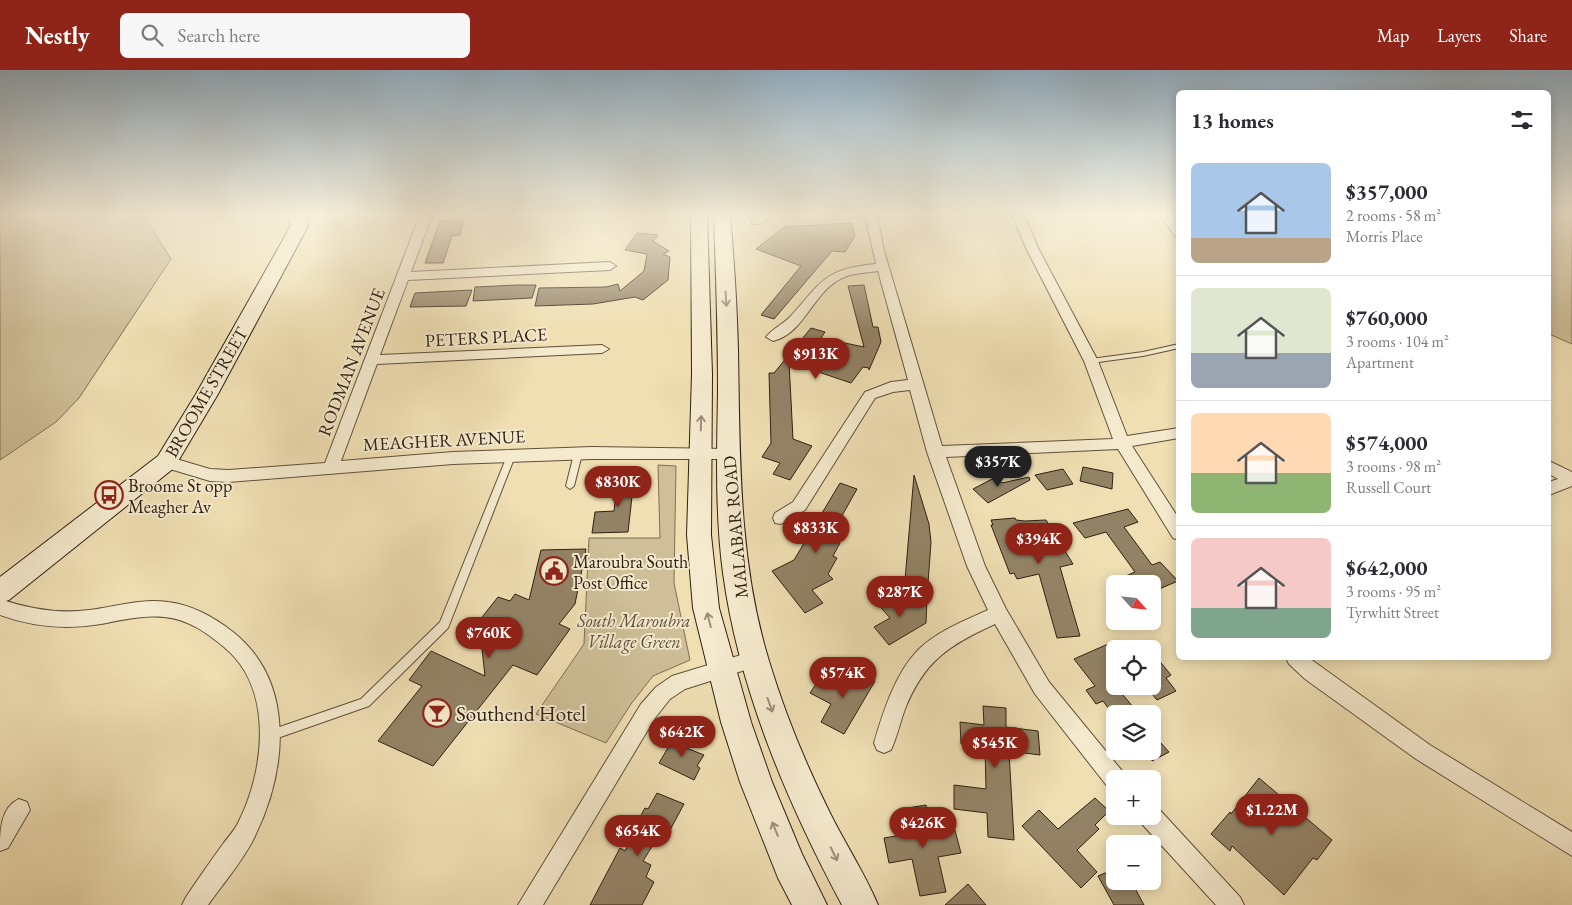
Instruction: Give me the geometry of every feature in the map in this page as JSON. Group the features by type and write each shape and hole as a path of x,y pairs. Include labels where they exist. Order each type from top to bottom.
{"main road":[{"name":"BROOME STREET","path":"0,592 166,462 207,394 284,254"},
{"name":"MALABAR ROAD","path":"700,254 702,335 699,535 706,608 721,667 756,782 790,866 810,905"},
{"name":"MALABAR ROAD","path":"724,254 728,348 728,455 736,574 754,659 807,797 844,875 861,905"}],"street":[{"name":"RODMAN AVENUE","path":"331,467 412,254"},
{"path":"880,254 924,417 976,566 999,614 1042,688 1108,770"},
{"path":"1035,254 1091,361 1122,442 1142,478 1176,529"},
{"path":"404,276 610,266"},
{"path":"773,337 787,330 828,281 845,273 883,267"},
{"name":"PETERS PLACE","path":"372,360 602,350"},
{"path":"781,518 799,506 870,395 891,387 916,384"},
{"path":"936,452 1122,442 1176,433"},
{"name":"MEAGHER AVENUE","path":"166,462 210,475 229,476 331,467 511,456 578,454 728,455"},
{"path":"1551,468 1572,479"},
{"path":"1551,488 1572,479"},
{"path":"0,607 14,613 56,619 99,616 125,610 165,609 200,619 232,639 256,666 267,696 272,735 266,777 248,829 194,905"},
{"path":"884,743 889,722 903,693 925,656 954,635 999,614"},
{"path":"530,905 648,711 663,693 679,682 721,667 754,659"},
{"path":"1298,660 1312,673 1423,752 1572,845"},
{"path":"0,840 19,810"},
{"path":"1158,825 1232,905"}],"lane":[{"path":"1091,361 1144,354 1176,347"},
{"path":"570,486 578,454"},
{"path":"272,735 365,703 444,625 511,456"}],"green space":[{"path":"0,254 168,254 171,259 79,398 56,422 0,460"},
{"path":"1551,254 1572,254 1572,344 1551,335"},
{"name":"South Maroubra Village Green","path":"658,465 676,466 674,583 690,660 653,676 631,704 606,743 536,714 584,644 589,538 660,538"}],"building":[{"path":"428,254 446,254 443,263 425,263"},
{"path":"647,254 663,254 670,257 668,280 643,300 635,297 593,304 535,306 539,288 606,287 618,284 620,291 644,271"},
{"path":"769,254 829,254 774,319 761,315 801,266"},
{"path":"536,285 532,298 473,301 475,287"},
{"path":"864,285 873,327 878,327 881,342 869,370 869,368 863,367 851,383 789,362 793,439 812,446 790,480 773,474 780,463 762,457 771,443 769,373 774,373 811,328 825,332 821,338 864,347 848,286"},
{"path":"472,290 466,306 410,307 415,293"},
{"path":"1083,467 1113,473 1112,489 1080,481"},
{"path":"1063,469 1073,484 1047,490 1035,475"},
{"path":"641,475 639,487 633,488 628,532 592,533 595,512 614,511 618,476"},
{"path":"914,475 929,524 931,542 928,583 905,580"},
{"path":"996,477 1002,483 1029,477 1030,480 988,503 973,489"},
{"path":"840,483 857,489 829,539 840,543 833,556 837,558 828,574 833,579 812,590 823,603 805,613 772,571 794,560"},
{"path":"1128,509 1138,522 1124,527 1152,565 1160,562 1176,579 1176,582 1161,588 1161,575 1128,575 1135,572 1106,532 1085,538 1073,523"},
{"path":"1015,518 1016,520 1025,521 1046,520 1073,564 1060,567 1080,636 1057,638 1039,574 1017,579 1014,573 1010,574 991,525 993,525 991,520"},
{"path":"586,549 575,604 559,624 570,629 537,675 513,665 433,766 378,741 422,686 409,680 431,651 485,676 479,621 498,597 510,601 515,594 529,600 541,550"},
{"path":"894,592 908,608 927,597 926,623 889,645 874,627 890,618 876,602"},
{"path":"1106,645 1106,695 1123,695 1131,705 1106,705 1103,701 1096,704 1086,690 1095,686 1074,659"},
{"path":"1161,663 1171,675 1166,678 1176,691 1157,700 1153,695 1161,695"},
{"path":"854,670 875,681 844,734 821,722 831,704 810,693 822,675 844,686"},
{"path":"983,706 1006,708 1006,727 1038,731 1040,755 1009,751 1014,840 988,837 987,813 954,809 954,785 986,789 985,747 961,744 960,722 984,725"},
{"path":"676,734 688,739 684,747 704,755 697,766 700,768 694,780 659,763"},
{"path":"1161,743 1169,752 1161,756"},
{"path":"1259,778 1332,840 1317,860 1313,858 1284,895 1232,846 1230,851 1211,834 1230,812 1231,814"},
{"path":"657,793 684,804 663,843 656,840 643,861 651,865 646,877 654,882 642,905 590,905 620,848 625,851 640,826 636,824 645,808 648,809"},
{"path":"1095,798 1106,808 1106,814 1095,825 1099,829 1077,850 1097,872 1081,888 1022,826 1039,810 1058,829"},
{"path":"926,805 932,831 954,827 961,853 938,857 946,892 920,896 912,859 889,863 884,838 907,834 901,809"},
{"path":"1106,873 1106,890 1136,890 1144,905 1114,905 1098,876"},
{"path":"968,884 986,905 945,905"}],"place":[{"name":"Broome St opp Meagher Av","path":"109,495"},
{"name":"Maroubra South Post Office","path":"554,571"},
{"name":"Southend Hotel","path":"437,713"}]}
